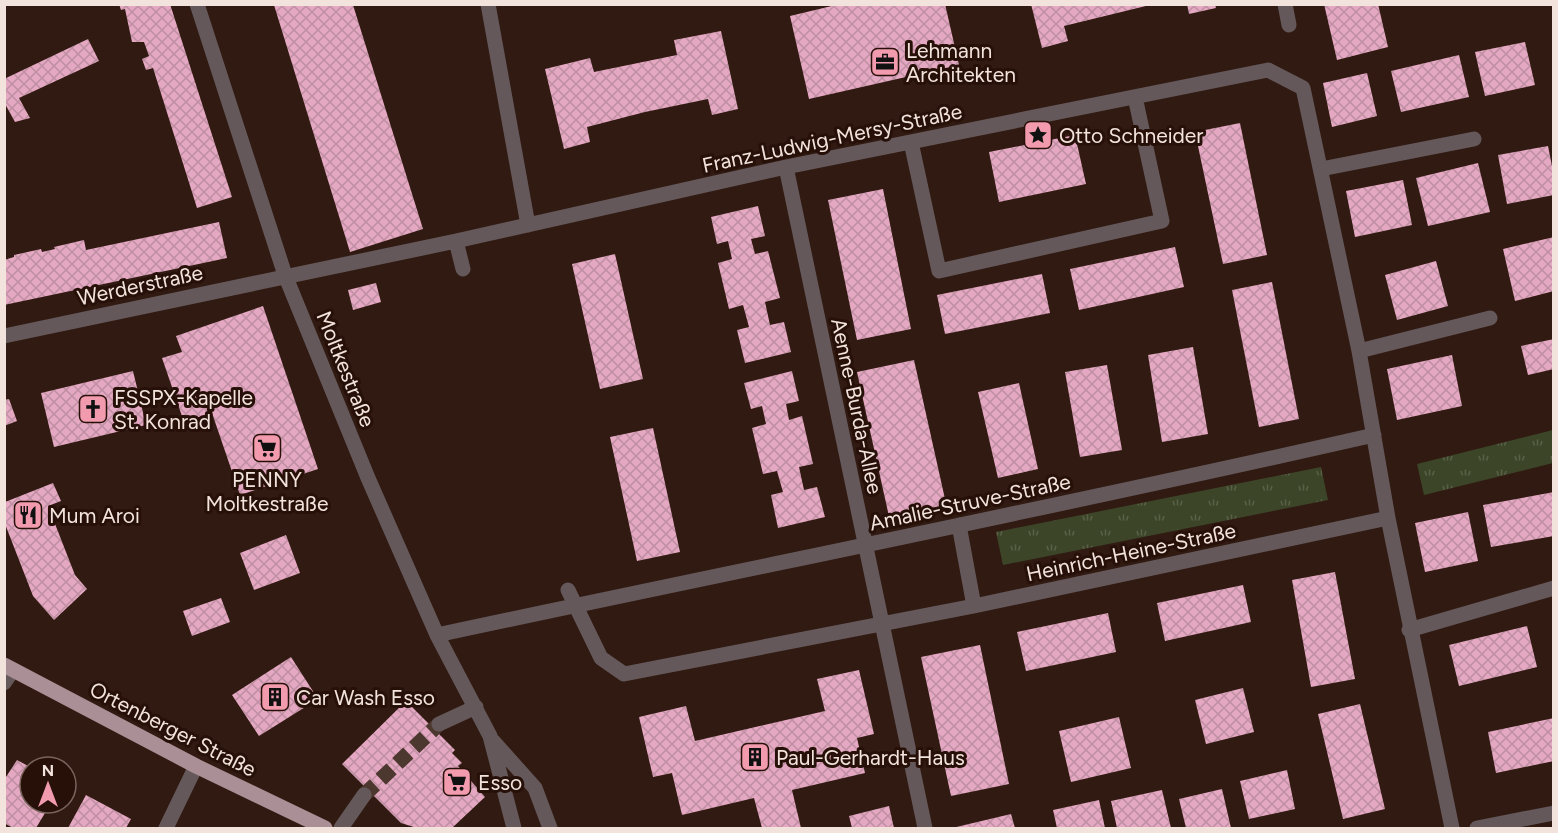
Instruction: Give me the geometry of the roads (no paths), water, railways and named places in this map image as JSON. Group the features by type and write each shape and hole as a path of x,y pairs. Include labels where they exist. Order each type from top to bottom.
{"main road":[{"name":"Ortenberger Straße","path":"9,667 196,766 324,828"}],"street":[{"name":"Moltkestraße","path":"197,4 285,275 368,478 437,635 489,736 514,828"},
{"path":"488,4 528,225"},
{"path":"1285,4 1289,25"},
{"name":"Franz-Ludwig-Mersy-Straße","path":"285,275 456,242 786,167 1268,70 1303,88 1359,351 1409,630 1452,828"},
{"path":"911,142 939,271 1162,221 1135,97"},
{"path":"1321,169 1474,139"},
{"name":"Aenne-Burda-Allee","path":"786,167 925,828"},
{"path":"456,242 464,269"},
{"name":"Werderstraße","path":"4,336 285,275"},
{"path":"1359,351 1490,318"},
{"name":"Amalie-Struve-Straße","path":"437,635 865,546 1374,435"},
{"name":"Heinrich-Heine-Straße","path":"882,625 1388,518"},
{"path":"959,525 974,606"},
{"path":"1409,630 1554,588"},
{"path":"568,590 601,658 624,674 882,625"},
{"path":"4,683 9,667"},
{"path":"439,724 476,707"},
{"name":"Moltkestraße","path":"489,736 535,788 550,828"},
{"path":"166,828 196,766"},
{"path":"340,828 364,795"},
{"path":"1477,828 1554,813"}],"tunnel":[{"path":"364,795 439,724"}],"place":[{"name":"Lehmann Architekten","path":"885,62"},
{"name":"Otto Schneider","path":"1038,135"},
{"name":"FSSPX-Kapelle St. Konrad","path":"93,409"},
{"name":"PENNY Moltkestraße","path":"267,448"},
{"name":"Mum Aroi","path":"28,515"},
{"name":"Car Wash Esso","path":"275,697"},
{"name":"Paul-Gerhardt-Haus","path":"755,757"},
{"name":"Esso","path":"457,782"}]}
